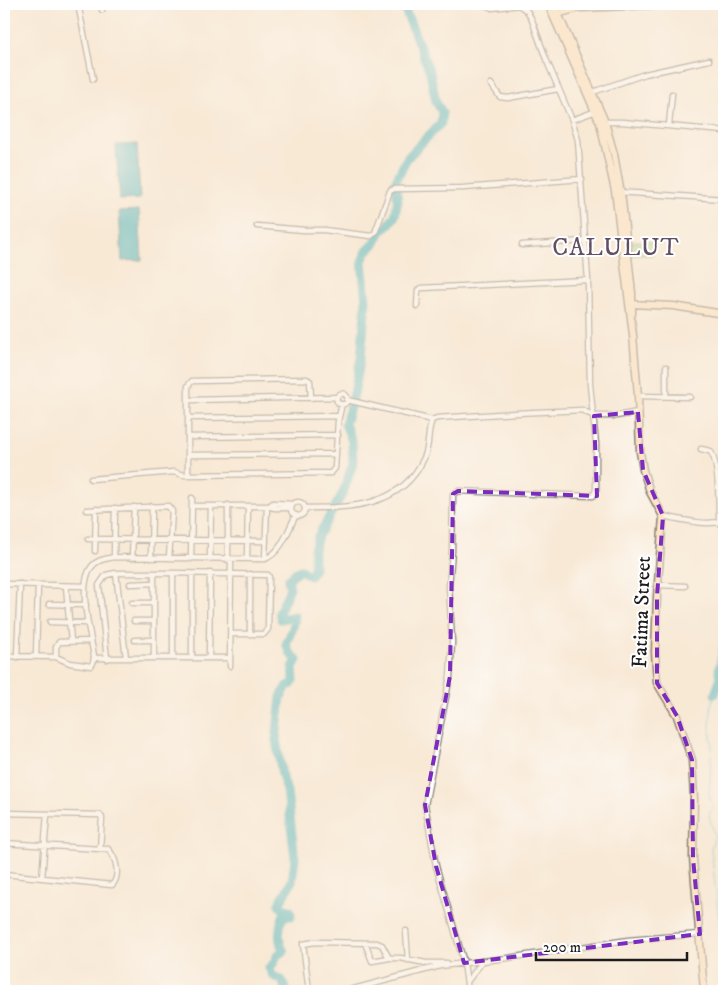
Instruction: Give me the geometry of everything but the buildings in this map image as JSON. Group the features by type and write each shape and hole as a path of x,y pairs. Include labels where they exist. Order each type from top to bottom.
{"street":[{"path":"78,4 93,79"},
{"path":"101,4 102,10"},
{"path":"468,991 464,963 436,866 425,805 451,671 452,642 449,586 453,497 455,492 458,491 593,496 596,490 597,464 590,385 588,280 578,140 572,120 527,11 519,5 492,8 486,4"},
{"path":"548,4 556,14"},
{"path":"554,4 556,14 614,154 631,304 640,452 650,492 663,516 706,523 721,522 714,457 710,451 701,449"},
{"path":"556,14 578,8 677,4"},
{"path":"590,93 646,74 709,60"},
{"path":"490,84 500,98 558,88"},
{"path":"670,126 672,94"},
{"path":"572,120 597,110"},
{"path":"602,123 724,131"},
{"path":"257,226 324,230 371,236 374,235 377,228 390,191 397,189 463,188 582,179"},
{"path":"618,191 724,199"},
{"path":"522,245 586,241"},
{"path":"417,306 418,290 421,288 588,280"},
{"path":"631,304 701,310 724,314"},
{"path":"666,367 666,396"},
{"path":"188,474 190,400 188,386 194,380 306,379 310,381 311,398"},
{"path":"190,400 337,397 339,394 345,394 349,401"},
{"path":"638,396 690,398"},
{"path":"337,397 338,402 342,404"},
{"path":"342,404 349,401 358,402 432,420 437,418 506,413 582,410 594,416 616,416 638,412"},
{"path":"91,479 174,472 188,474 328,473 334,468 342,404"},
{"path":"190,418 339,416"},
{"path":"305,508 340,508 390,496 410,480 420,467 426,455 432,420"},
{"path":"189,437 338,435"},
{"path":"189,455 336,454"},
{"path":"191,559 192,498"},
{"path":"192,506 268,506 273,504 292,506 297,502 302,502 305,508"},
{"path":"151,558 152,506"},
{"path":"86,510 168,506 172,511 169,558"},
{"path":"210,559 211,506"},
{"path":"228,506 228,541 232,574 230,666"},
{"path":"247,559 248,506"},
{"path":"265,559 268,506"},
{"path":"292,506 292,512 296,515"},
{"path":"132,558 134,507"},
{"path":"114,508 114,557"},
{"path":"296,515 302,514 305,508"},
{"path":"95,551 96,510"},
{"path":"4,656 56,657 70,663 88,666 94,663 94,658 88,623 85,586 88,572 94,564 100,560 114,557 265,559 273,555 279,548 296,515"},
{"name":"Fatima Street","path":"663,516 657,585 655,652 657,683 677,716 692,760 694,799 693,858 704,991"},
{"path":"88,540 266,541"},
{"path":"107,658 99,585 106,575 116,573 265,574 269,577 268,629 264,634 230,634"},
{"path":"116,573 126,658"},
{"path":"154,573 154,657"},
{"path":"173,573 173,658"},
{"path":"192,574 192,658"},
{"path":"209,658 210,574"},
{"path":"250,574 250,634"},
{"path":"4,584 85,586"},
{"path":"17,657 20,584"},
{"path":"130,584 154,584"},
{"path":"36,657 38,585"},
{"path":"657,585 685,586"},
{"path":"66,586 71,641"},
{"path":"132,603 154,602"},
{"path":"49,604 86,604"},
{"path":"134,621 154,621"},
{"path":"50,622 88,623"},
{"path":"135,640 154,640"},
{"path":"56,657 57,644 59,642 91,641"},
{"path":"94,658 230,658"},
{"path":"4,813 100,815 102,818 100,849"},
{"path":"42,878 47,814"},
{"path":"4,843 108,849 115,857 114,884 4,874"},
{"path":"406,931 408,960"},
{"path":"346,991 451,964 482,962 628,940 700,934"},
{"path":"365,943 372,961 389,958 451,964"},
{"path":"309,991 303,944 379,943 389,958"},
{"path":"467,983 470,976 482,962"}],"highlighted area":[{"path":"638,412 643,470 663,516 657,596 657,683 677,716 692,760 693,858 700,934 464,963 436,866 425,805 450,676 453,494 458,491 597,496 594,416"}],"green space":[{"path":"632,241 654,242 653,255 631,255"}],"water":[{"path":"137,144 140,199 120,200 116,145"},
{"path":"139,210 142,260 122,261 119,211"}],"waterway":[{"path":"286,991 282,980 273,976 269,968 274,963 277,955 284,951 279,934 280,925 283,916 291,916 290,910 282,908 279,904 292,881 295,859 287,791 282,775 276,740 281,697 287,686 291,685 294,680 293,667 297,660 290,653 286,644 293,628 295,616 281,619 279,613 290,588 288,580 301,570 310,576 314,569 314,550 318,536 343,493 353,463 352,441 345,424 354,394 361,358 366,301 362,261 381,231 387,227 395,216 398,200 395,182 407,158 441,123 442,112 436,102 430,72 406,12 405,4"},
{"path":"715,694 720,680 719,670 724,645"},
{"path":"715,694 711,706 710,728 712,744 709,795 713,806 709,816 715,836 711,848 724,985"}],"district":[{"name":"CALULUT","path":"616,248"}]}
